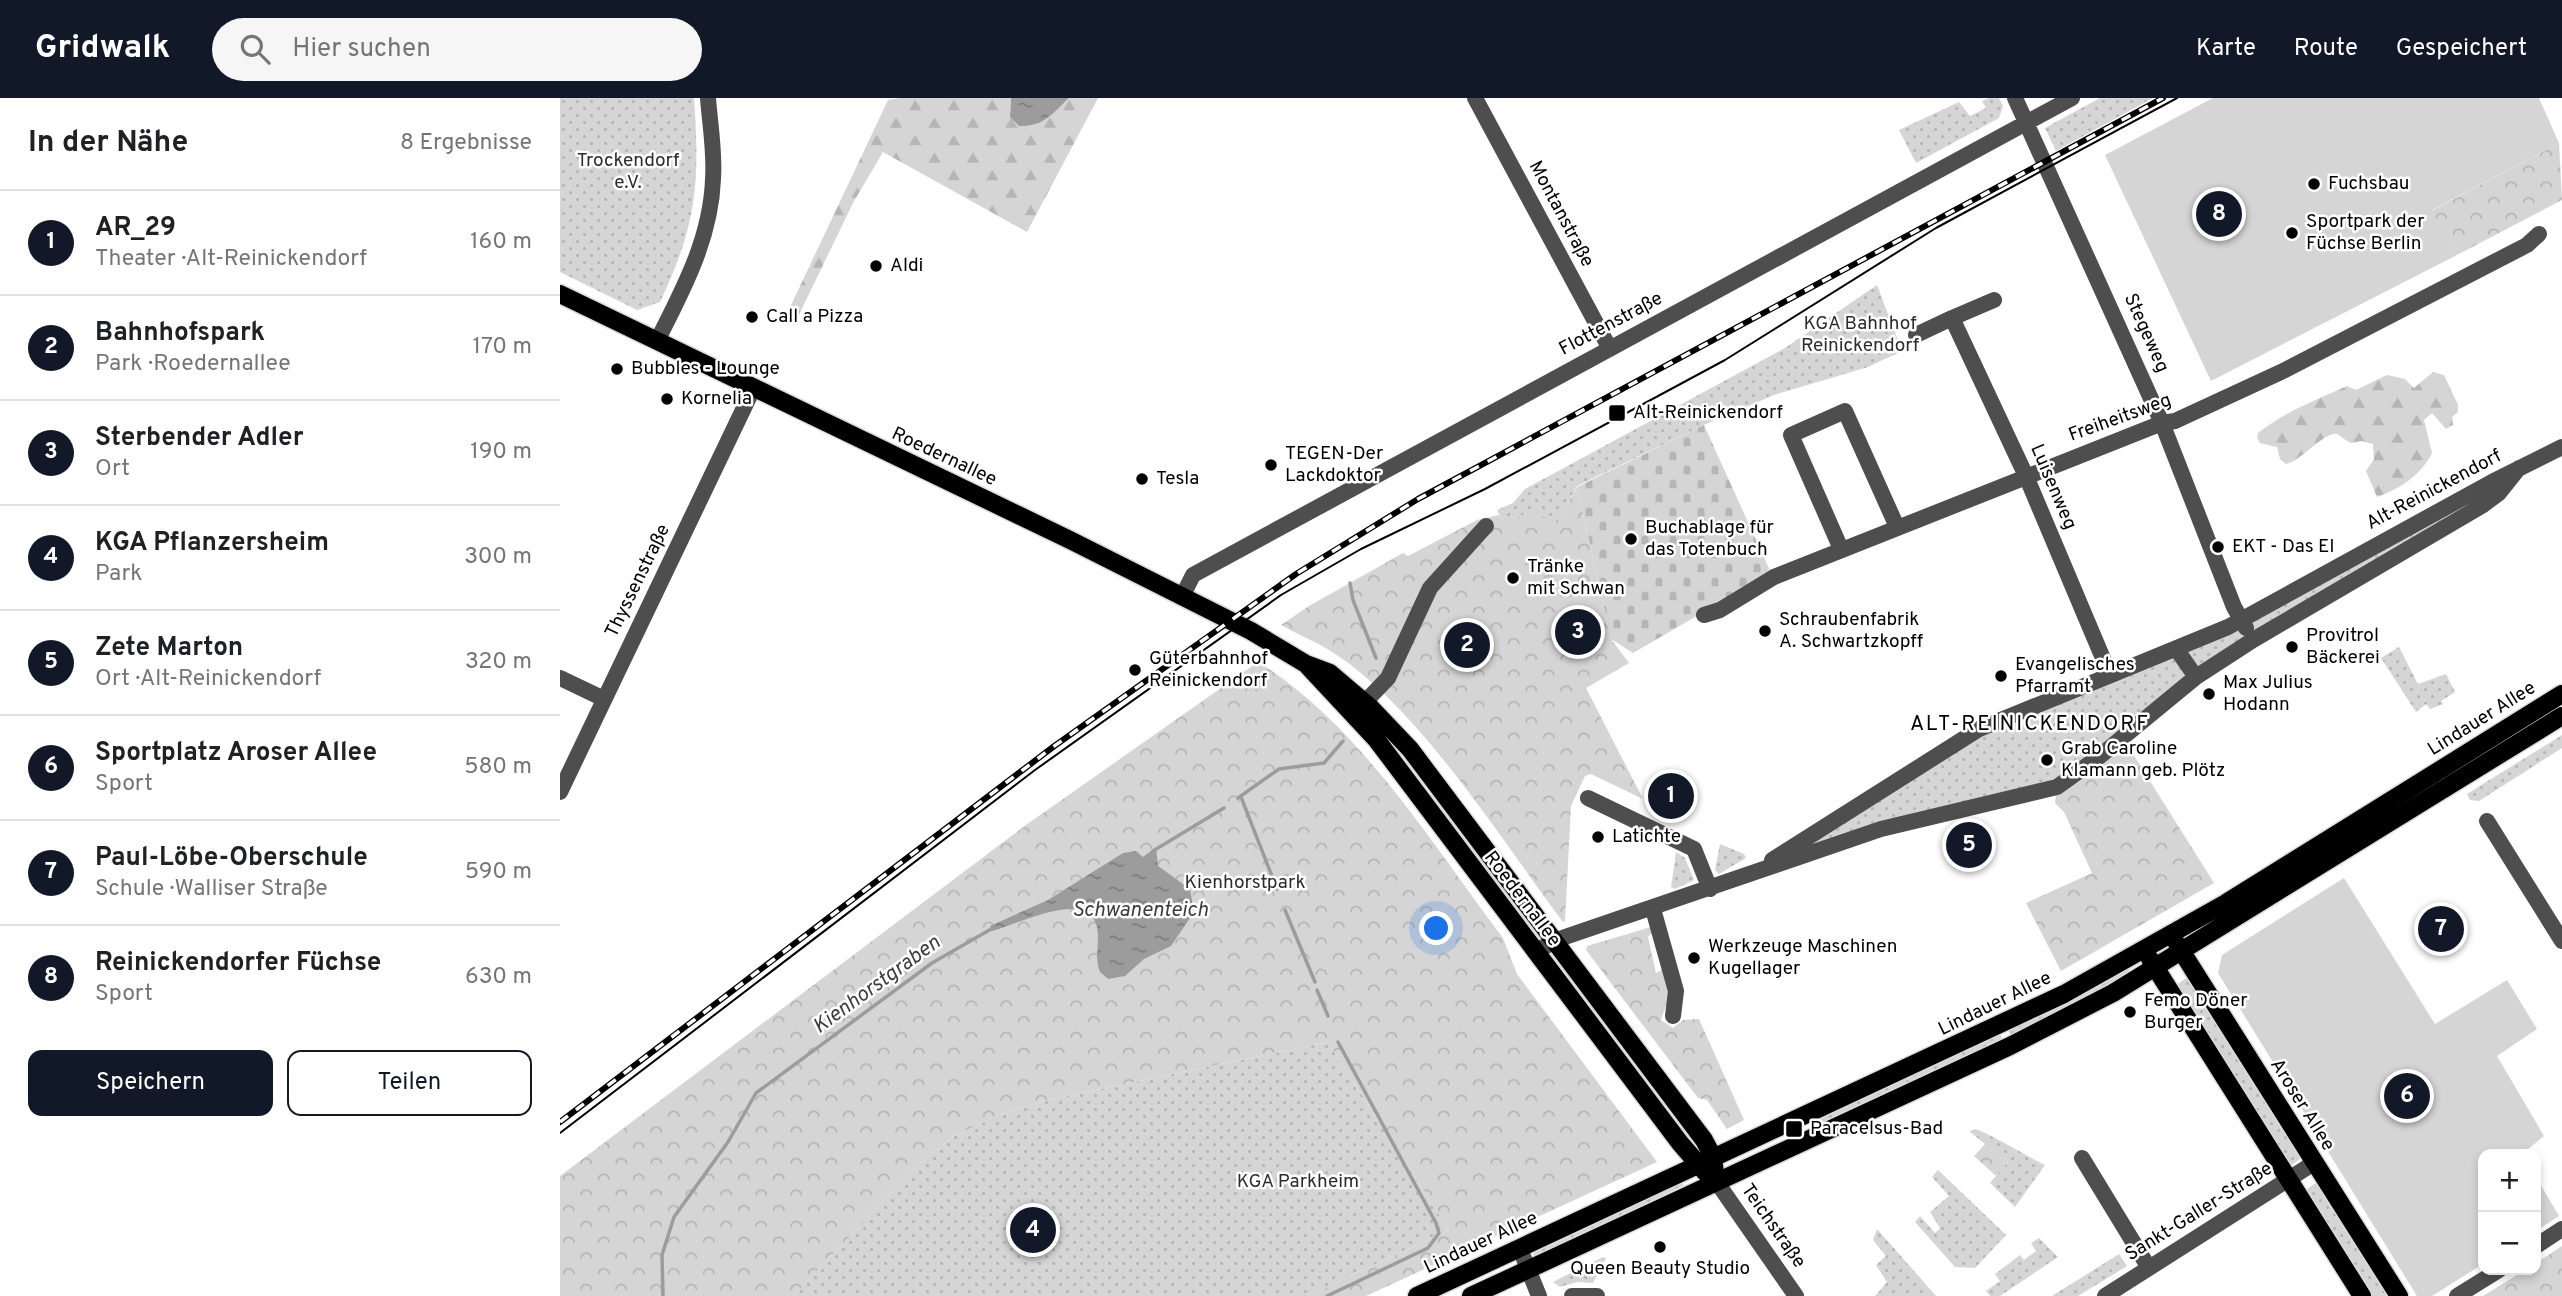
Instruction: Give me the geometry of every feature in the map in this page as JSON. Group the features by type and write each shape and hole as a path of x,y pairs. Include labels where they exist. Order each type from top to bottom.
{"main road":[{"name":"Roedernallee","path":"560,294 1077,544 1251,631 1306,664 1330,673 1365,702 1410,749 1693,1127 1705,1161"},
{"name":"Roedernallee","path":"1306,664 1376,739 1535,951 1705,1161"},
{"name":"Lindauer Allee","path":"1417,1296 2001,1026 2172,935 2562,694"},
{"name":"Lindauer Allee","path":"1471,1296 2010,1046 2182,953 2562,716"},
{"name":"Aroser Allee","path":"2172,935 2399,1296"},
{"path":"2145,950 2362,1296"},
{"path":"1705,1161 1716,1181"}],"street":[{"path":"657,341 698,254 707,227 713,179 708,98"},
{"name":"Montanstraße","path":"1475,98 1610,349"},
{"name":"Stegeweg","path":"2015,98 2162,424 2234,607 2253,640"},
{"name":"Flottenstraße","path":"1182,597 1193,575 2072,98"},
{"name":"Freiheitsweg","path":"1704,615 1720,610 1774,577 1841,549 2175,421 2293,366 2527,245 2539,234"},
{"path":"1916,335 1994,300"},
{"name":"Luisenweg","path":"1952,318 2026,476 2110,676"},
{"name":"Thyssenstraße","path":"560,792 753,389"},
{"path":"1841,549 1791,435 1845,411 1897,527"},
{"name":"Alt-Reinickendorf","path":"1752,874 1979,729 2177,650 2242,621 2562,447"},
{"name":"Alt-Reinickendorf","path":"1535,951 1555,941 1881,829 2057,787 2105,752 2196,677 2253,640 2483,505 2519,468"},
{"path":"1365,702 1388,678 1430,588 1486,526"},
{"path":"2333,570 2343,587"},
{"path":"2177,650 2196,677"},
{"path":"560,678 604,699"},
{"path":"1588,798 1694,849 1710,889"},
{"path":"2487,821 2562,941"},
{"path":"1653,909 1676,991 1673,1016"},
{"path":"2082,1158 2149,1268"},
{"name":"Sankt-Galler-Straße","path":"2105,1296 2130,1289 2149,1268 2314,1163"},
{"name":"Teichstraße","path":"1716,1181 1796,1296"},
{"path":"2541,1243 2562,1229"},
{"path":"1520,1249 1539,1296"},
{"path":"2457,1296 2491,1275"},
{"path":"1572,1296 1597,1296"}],"green space":[{"name":"Trockendorf e.V.","path":"560,98 694,98 696,179 693,203 682,249 660,302 637,310 560,272"},
{"path":"1011,98 1010,117 1019,126 1028,126 1041,122 1069,98 1098,98 1027,232 883,152 853,203 794,325 784,320 888,100"},
{"path":"1999,98 2003,106 1999,118 1916,163 1899,130 1959,102 1970,116 1986,108 1982,101"},
{"path":"2100,98 2153,98 2056,151 2045,128"},
{"name":"Sportpark der Füchse Berlin","path":"2213,98 2539,98 2559,143 2432,210 2455,256 2211,381 2105,155"},
{"path":"2559,143 2562,200 2455,256 2431,211"},
{"name":"KGA Bahnhof Reinickendorf","path":"1877,285 1902,351 1868,367 1774,395 1704,425 1577,486 1557,524 1505,526 1497,510 1513,503 1525,489 1785,348"},
{"path":"2433,372 2444,375 2458,405 2458,412 2452,417 2453,425 2446,429 2432,413 2424,420 2432,453 2422,468 2409,480 2377,497 2366,471 2374,459 2373,444 2361,441 2351,443 2337,434 2332,434 2286,464 2280,459 2277,447 2260,443 2257,438 2258,433 2279,418 2347,386 2356,390 2387,375 2405,379 2414,388"},
{"path":"1704,425 1771,573 1633,653 1611,639 1577,487"},
{"path":"1577,487 1611,639 1629,663 1586,688 1643,799 1591,774 1585,776 1571,806 1563,922 1455,775 1394,703 1362,674 1329,650 1281,625 1309,606 1403,553 1408,556 1477,520 1499,515 1505,525 1531,510 1557,523"},
{"path":"2488,488 2492,491 2272,622 2075,768 2051,781 1794,851 1990,729 2168,659"},
{"path":"2399,647 2418,684 2446,674 2455,692 2441,701 2443,704 2430,709 2426,704 2416,712 2381,658"},
{"name":"Kienhorstpark","path":"1258,662 1295,688 1329,718 1392,788 1503,938 1517,974 1657,1162 1366,1296 1307,1296 1449,1230 1328,1042 1043,1101 999,1115 954,1136 920,1163 793,1296 560,1296 560,1176 1026,825"},
{"path":"2562,735 2562,748 2479,801 2470,800 2467,794"},
{"path":"2123,738 2214,883 2061,971 2026,903 2092,873 2064,812 2055,803 2057,787"},
{"path":"1435,792 1535,926 1526,928 1428,797"},
{"path":"1720,844 1744,854 1746,858 1719,874 1715,870"},
{"path":"1676,852 1685,858 1694,880 1675,889 1671,887"},
{"path":"2344,878 2435,1024 2507,980 2537,1029 2497,1056 2544,1136 2528,1149 2478,1149 2478,1267 2432,1296 2417,1296 2218,973 2222,955"},
{"path":"1651,927 1652,933 1648,937 1656,973 1665,968 1671,991 1661,1020 1673,1028 1683,1020 1699,1019 1744,1120 1727,1129 1707,1100 1698,1098 1586,950 1587,946"},
{"path":"1563,963 1695,1140 1690,1142 1554,966"},
{"path":"2127,966 2132,976 2012,1039 2007,1028"},
{"path":"2189,976 2301,1158 2289,1167 2175,986"},
{"path":"1999,1032 2004,1043 1814,1131 1809,1120"},
{"name":"KGA Parkheim","path":"1328,1042 1449,1230 1307,1296 793,1296 920,1163 954,1136 999,1115 1043,1101"},
{"path":"1974,1129 2045,1165 2015,1207 1990,1183 2008,1162 1970,1132"},
{"path":"1986,1143 2008,1162 1996,1176 1974,1156"},
{"path":"1938,1170 2006,1235 1975,1268 1955,1267 1915,1222 1920,1216 1935,1233 1940,1228 1930,1212 1949,1196 1932,1177"},
{"path":"1680,1180 1684,1185 1534,1259 1534,1253 1570,1236 1582,1226"},
{"path":"2317,1182 2387,1296 2367,1296 2303,1192"},
{"path":"2541,1185 2559,1216 2541,1228"},
{"path":"1877,1229 1936,1296 1875,1296 1887,1282 1876,1265 1886,1256 1873,1240"},
{"path":"2039,1238 2058,1257 2000,1296 1990,1296 1986,1291 2000,1281 1995,1274 2020,1255 2024,1260 2036,1251 2031,1243"},
{"path":"2562,1246 2562,1296 2483,1296 2517,1275 2541,1275 2541,1260"},
{"path":"2119,1254 2127,1266 2078,1296 2052,1296"},
{"path":"1603,1257 1606,1258 1593,1283 1577,1282 1560,1287 1553,1282"}],"water":[{"path":"1011,98 1069,98 1041,122 1019,126 1010,117"},
{"name":"Schwanenteich","path":"1156,847 1158,866 1190,889 1194,912 1171,946 1144,959 1125,976 1108,979 1100,972 1097,961 1097,927 1091,915 1080,910 1050,912 992,931 990,926 1048,900 1123,853 1136,851 1143,857"}],"waterway":[{"name":"Kienhorstgraben","path":"1350,583 1353,600 1376,658"},
{"name":"Kienhorstgraben","path":"1238,798 1279,769 1324,763 1343,741"},
{"path":"1241,797 1277,889"},
{"name":"Kienhorstgraben","path":"1153,851 1224,808"},
{"path":"1285,910 1315,982"},
{"name":"Kienhorstgraben","path":"663,1296 662,1255 674,1217 728,1142 756,1093 932,963 993,928"},
{"path":"1317,990 1328,1016"},
{"path":"1327,1296 1428,1248 1439,1233 1338,1042"}],"tram line":[{"path":"560,1133 1035,770 1281,595 1361,549 1485,489 1725,360 1936,228 2177,98"}],"railway":[{"path":"560,1122 1053,747 1296,574 1418,499 2163,98"}],"place":[{"name":"Fuchsbau","path":"2314,184"},
{"name":"Reinickendorfer Füchse","path":"2219,214"},
{"name":"Sportpark der Füchse Berlin","path":"2292,233"},
{"name":"Aldi","path":"876,266"},
{"name":"Call a Pizza","path":"752,317"},
{"name":"Bubbles - Lounge","path":"617,369"},
{"name":"Kornelia","path":"667,399"},
{"name":"Alt-Reinickendorf","path":"1617,413"},
{"name":"TEGEN-Der Lackdoktor","path":"1271,465"},
{"name":"Tesla","path":"1142,479"},
{"name":"Buchablage für das Totenbuch","path":"1631,539"},
{"name":"EKT - Das EI","path":"2218,547"},
{"name":"Tränke mit Schwan","path":"1513,578"},
{"name":"Schraubenfabrik A. Schwartzkopff","path":"1765,631"},
{"name":"Sterbender Adler","path":"1578,632"},
{"name":"Bahnhofspark","path":"1467,645"},
{"name":"Provitrol Bäckerei","path":"2292,647"},
{"name":"Güterbahnhof Reinickendorf","path":"1135,670"},
{"name":"Evangelisches Pfarramt","path":"2001,676"},
{"name":"Max Julius Hodann","path":"2209,694"},
{"name":"Grab Caroline Klamann geb. Plötz","path":"2047,760"},
{"name":"AR_29","path":"1671,796"},
{"name":"Latichte","path":"1598,837"},
{"name":"Zete Marton","path":"1969,845"},
{"name":"Paul-Löbe-Oberschule","path":"2441,929"},
{"name":"Werkzeuge Maschinen Kugellager","path":"1694,958"},
{"name":"Femo Döner Burger","path":"2130,1012"},
{"name":"Sportplatz Aroser Allee","path":"2407,1096"},
{"name":"Paracelsus-Bad","path":"1794,1129"},
{"name":"KGA Pflanzersheim","path":"1033,1230"},
{"name":"Queen Beauty Studio","path":"1660,1247"}],"district":[{"name":"ALT-REINICKENDORF","path":"2030,724"}]}
